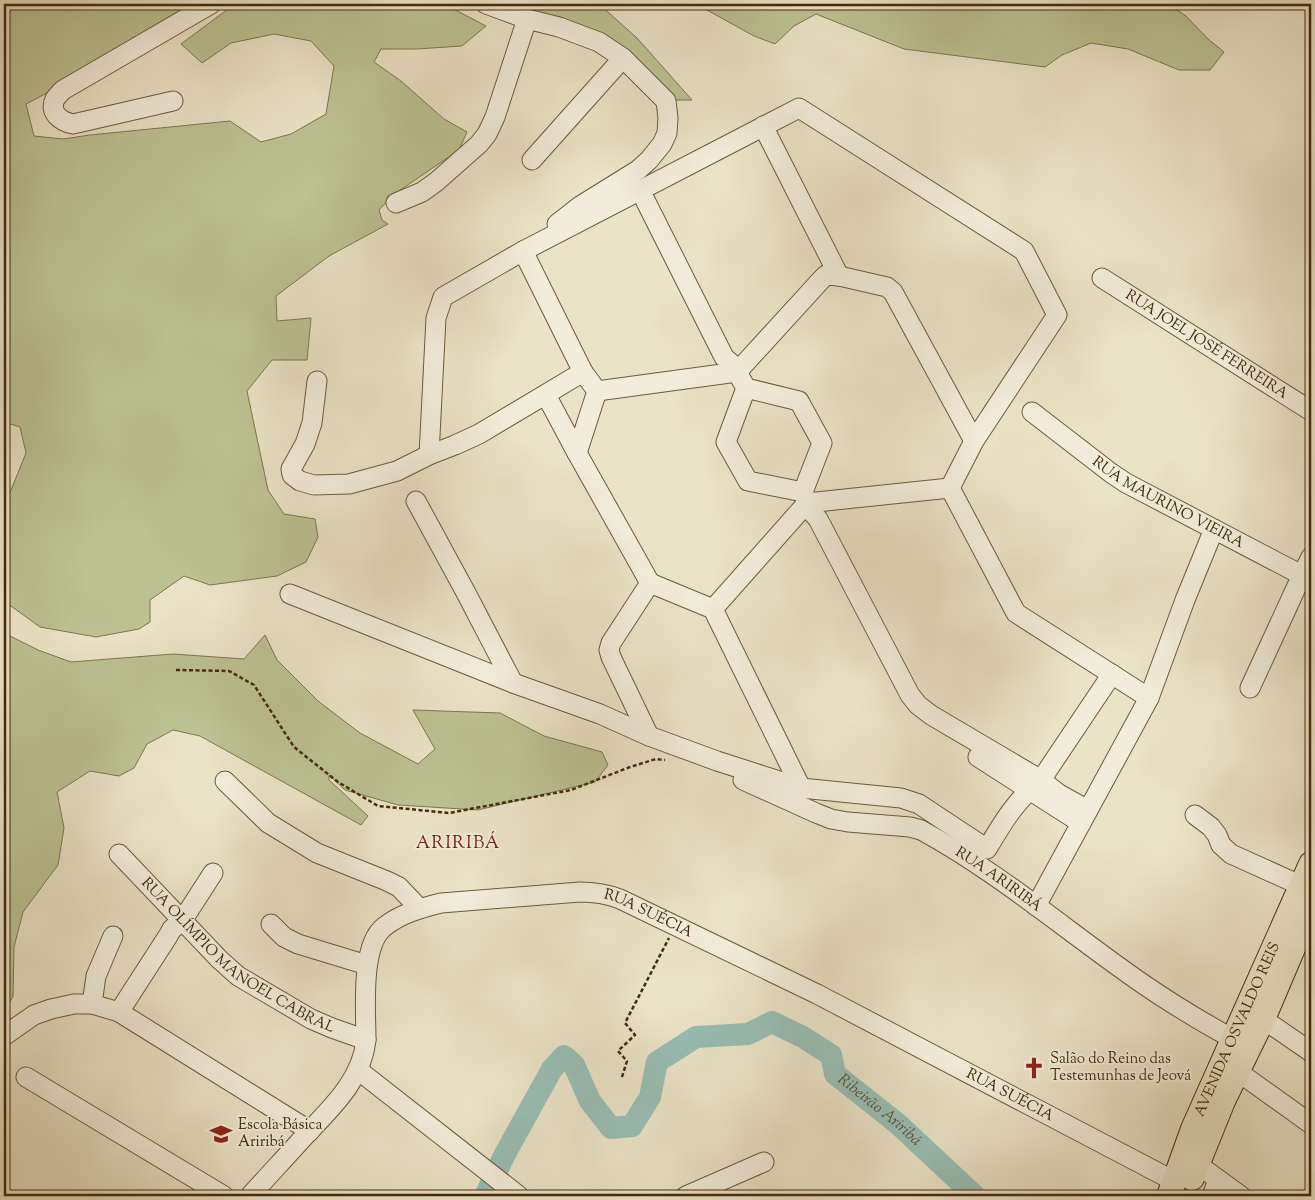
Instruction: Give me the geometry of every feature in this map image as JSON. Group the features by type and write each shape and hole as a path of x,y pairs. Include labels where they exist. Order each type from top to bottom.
{"main road":[{"name":"AVENIDA OSVALDO REIS","path":"1176,1191 1197,1164 1223,1101 1263,1019 1307,896 1311,864"},
{"name":"AVENIDA OSVALDO REIS","path":"1176,1191 1192,1129 1234,1039 1307,896"}],"street":[{"path":"173,101 73,124 63,122 56,116 53,106 55,99 63,90 211,4"},
{"path":"486,4 599,42 622,58 666,101 667,133 662,144 649,160 638,170 580,206 527,249"},
{"path":"396,203 422,192 436,182 479,144 487,134 495,117 527,19"},
{"path":"532,160 622,58"},
{"path":"429,455 436,318 443,297 527,249 799,108 1024,251 1058,316 974,441 950,488"},
{"path":"763,126 839,276"},
{"path":"644,188 732,352 739,375 726,442 748,481 807,502 950,488"},
{"path":"527,249 583,372 597,391"},
{"path":"739,375 826,275 839,276 887,287 893,292 974,441"},
{"name":"RUA JOEL JOSÉ FERREIRA","path":"1102,278 1311,411"},
{"path":"317,381 312,423 306,444 291,468 292,475 300,481 314,485 349,484 397,471 479,434 583,372"},
{"path":"597,391 739,375 798,401 822,443 807,502 713,609"},
{"path":"577,453 597,391"},
{"path":"546,395 650,583 713,609 801,788"},
{"name":"RUA MAURINO VIEIRA","path":"1032,412 1118,478 1306,578"},
{"path":"950,488 1016,613 1149,698"},
{"path":"416,501 513,683"},
{"path":"807,502 812,522 897,693 908,710 918,719 1084,817"},
{"path":"1036,906 1149,698 1185,600 1214,529"},
{"path":"1250,688 1306,578 1311,557"},
{"path":"649,736 610,657 609,650 611,643 650,583"},
{"path":"290,594 513,683 600,714 649,736 717,761 801,788 901,798 918,804 987,848 1008,812 1037,789 1112,674"},
{"name":"RUA ARIRIBÁ","path":"738,778 831,819 910,827 921,830 975,863 1143,984 1176,1006 1234,1039"},
{"path":"225,781 268,823 317,854 387,880 399,887 419,908"},
{"path":"1195,815 1211,827 1221,845 1231,854 1307,896"},
{"name":"RUA OLÍMPIO MANOEL CABRAL","path":"119,854 219,959 238,976 311,1019 366,1040"},
{"path":"119,1012 172,929 182,921 213,873"},
{"name":"RUA SUÉCIA","path":"250,1196 339,1098 358,1070 365,1050 366,1040 367,965 373,943 383,928 409,912 441,903 593,892 620,899 816,994 1176,1191"},
{"path":"271,924 284,937 298,944 367,965"},
{"path":"92,1004 96,976 113,936"},
{"path":"4,1036 34,1015 74,1004 92,1004 119,1012 310,1131"},
{"path":"1263,1019 1311,1052"},
{"path":"358,1070 519,1196"},
{"path":"1238,1071 1311,1124"},
{"path":"26,1077 224,1196"},
{"path":"686,1196 764,1162"},
{"path":"1197,1164 1215,1188 1241,1196"}],"path":[{"path":"176,670 229,671 254,685 294,747 338,782 378,806 450,813 571,790 630,766 656,759 672,760"},
{"path":"622,1077 627,1061 618,1051 636,1034 625,1023 676,926"}],"green space":[{"path":"4,4 203,4 125,52 26,104 34,136 63,139 230,121 261,142 291,134 326,114 334,66 311,41 274,34 231,43 202,63 181,44 228,9 245,4 444,4 486,26 462,46 381,49 374,62 401,81 444,119 467,132 459,150 393,195 379,210 382,220 388,224 329,256 276,296 277,321 311,318 307,360 272,360 247,391 268,490 284,514 315,519 318,537 306,562 277,576 210,585 184,576 150,600 150,622 139,629 96,637 40,627 4,601 4,511 26,453 20,427 4,422"},
{"path":"512,4 599,4 637,38 692,100 672,100 610,42"},
{"path":"696,4 1168,4 1186,16 1208,39 1224,52 1210,70 1179,70 1128,49 1091,43 1062,55 1045,67 904,49 816,14 794,26 775,44 754,36"},
{"path":"4,633 38,650 71,662 173,654 244,659 265,635 277,660 318,701 360,733 418,764 435,749 413,710 500,713 544,736 602,752 608,765 595,782 478,810 398,805 345,790 329,775 329,780 368,816 361,825 200,736 173,730 147,744 134,768 119,776 90,771 57,792 64,828 58,865 23,912 14,947 13,997 4,1010"}],"waterway":[{"name":"Ribeirão Ariribá","path":"485,1196 505,1154 552,1069 564,1056 574,1065 590,1101 611,1128 632,1126 650,1097 657,1062 696,1037 748,1034 772,1022 803,1037 831,1055 835,1074 898,1124 975,1196"}],"place":[{"name":"Salão do Reino das Testemunhas de Jeová","path":"1034,1068"},
{"name":"Escola Básica Ariribá","path":"221,1134"}],"district":[{"name":"ARIRIBÁ","path":"458,844"}]}
